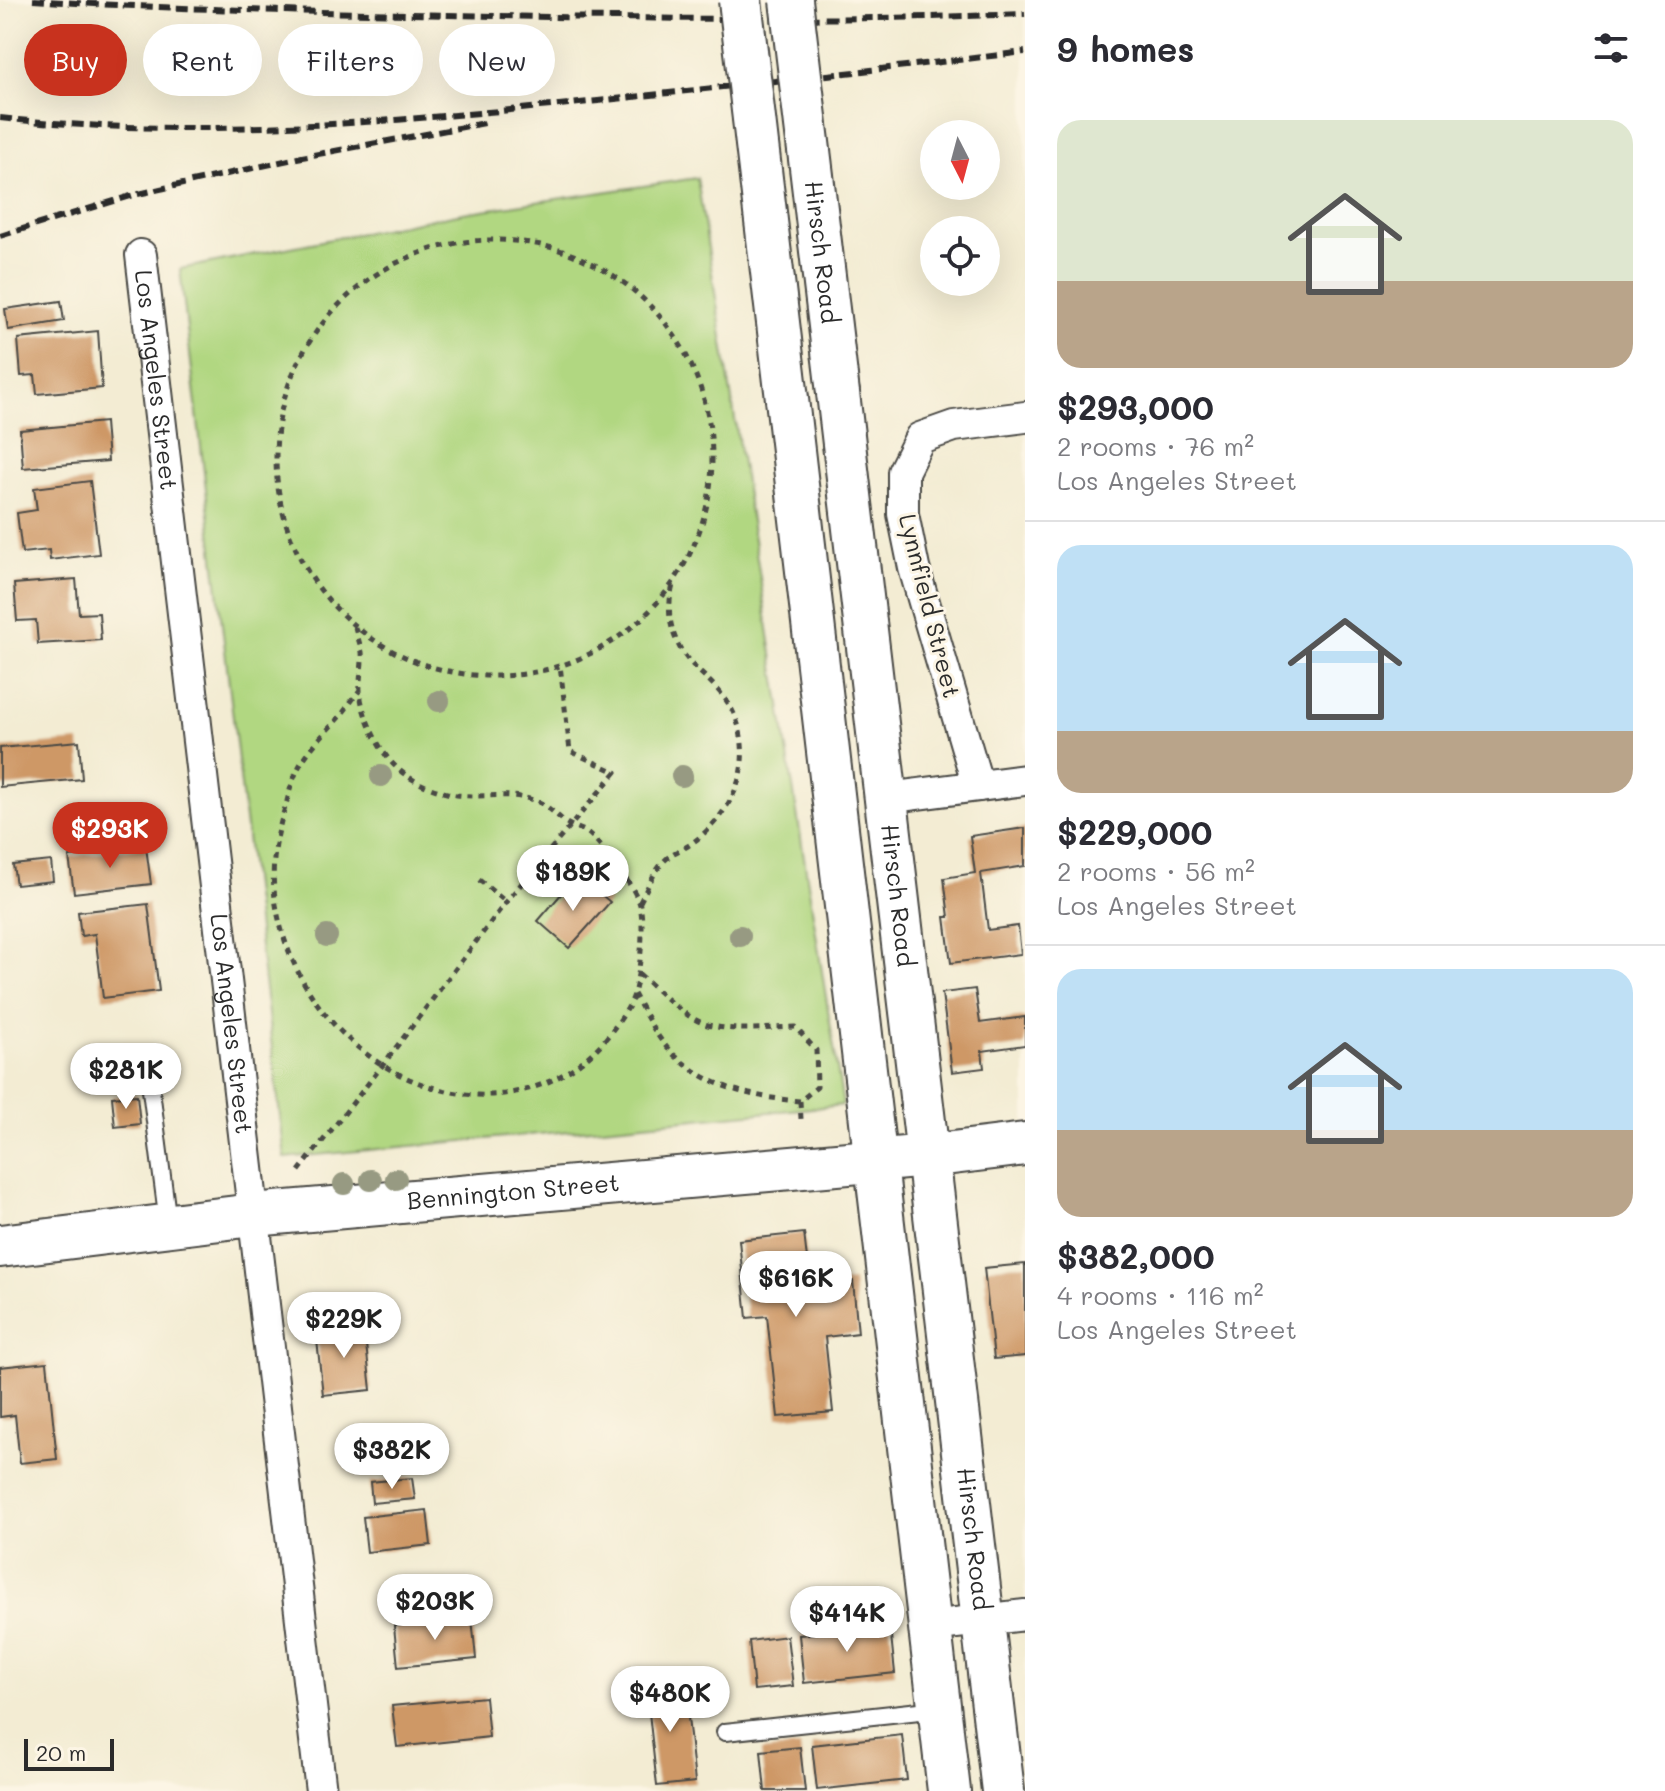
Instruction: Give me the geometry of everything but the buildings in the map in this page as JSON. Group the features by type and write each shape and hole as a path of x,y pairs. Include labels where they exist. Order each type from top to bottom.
{"main road":[{"name":"Hirsch Road","path":"740,0 949,1791"},
{"name":"Hirsch Road","path":"791,0 1003,1791"},
{"name":"Bennington Street","path":"0,1246 253,1215 876,1161 1025,1144"}],"street":[{"name":"Los Angeles Street","path":"141,255 321,1791"},
{"name":"Lynnfield Street","path":"978,786 914,568 903,514 903,472 920,438 954,426 1025,417"},
{"path":"887,798 1025,780"},
{"path":"930,1626 1025,1615"}],"lane":[{"path":"151,1090 168,1226"},
{"path":"725,1732 940,1709"}],"path":[{"path":"514,241 546,246 577,256 606,271 657,312 677,338 693,367 711,429 713,461 710,494 690,556 673,583 652,609 600,649 571,662 507,676 442,670 411,660 355,626 331,604 295,550 283,519 277,487 275,455 285,391 298,360 315,332 336,307 387,268 417,254 448,245 514,241"},
{"path":"640,902 660,866 670,855 700,836 723,813 741,769 743,745 732,711 719,691 686,659 678,643 670,616 673,583"},
{"path":"355,626 362,654 360,690 368,723 393,765 408,777 456,795 509,795 537,800 572,827 585,831 606,851 640,902 642,941 634,994 612,1031 591,1055 536,1088 496,1095 449,1092 412,1081 382,1066 359,1049 342,1033 302,983 284,940 274,888 274,853 280,823 300,766 318,739 360,690"},
{"path":"299,1171 506,902 616,772 570,751 560,665"},
{"path":"479,880 506,902"},
{"path":"634,994 671,1052 709,1081 760,1097 800,1101 817,1087 816,1050 795,1027 734,1028 705,1024 674,1006 638,973"},
{"path":"800,1101 801,1119"}],"green space":[{"path":"697,178 843,1105 285,1158 180,269 463,213"}],"railway":[{"path":"33,0 126,6 562,17 794,19 1025,14"},
{"path":"0,118 150,128 299,126 449,116 598,101 1025,52"},
{"path":"0,236 134,195 302,157 485,123"}]}
